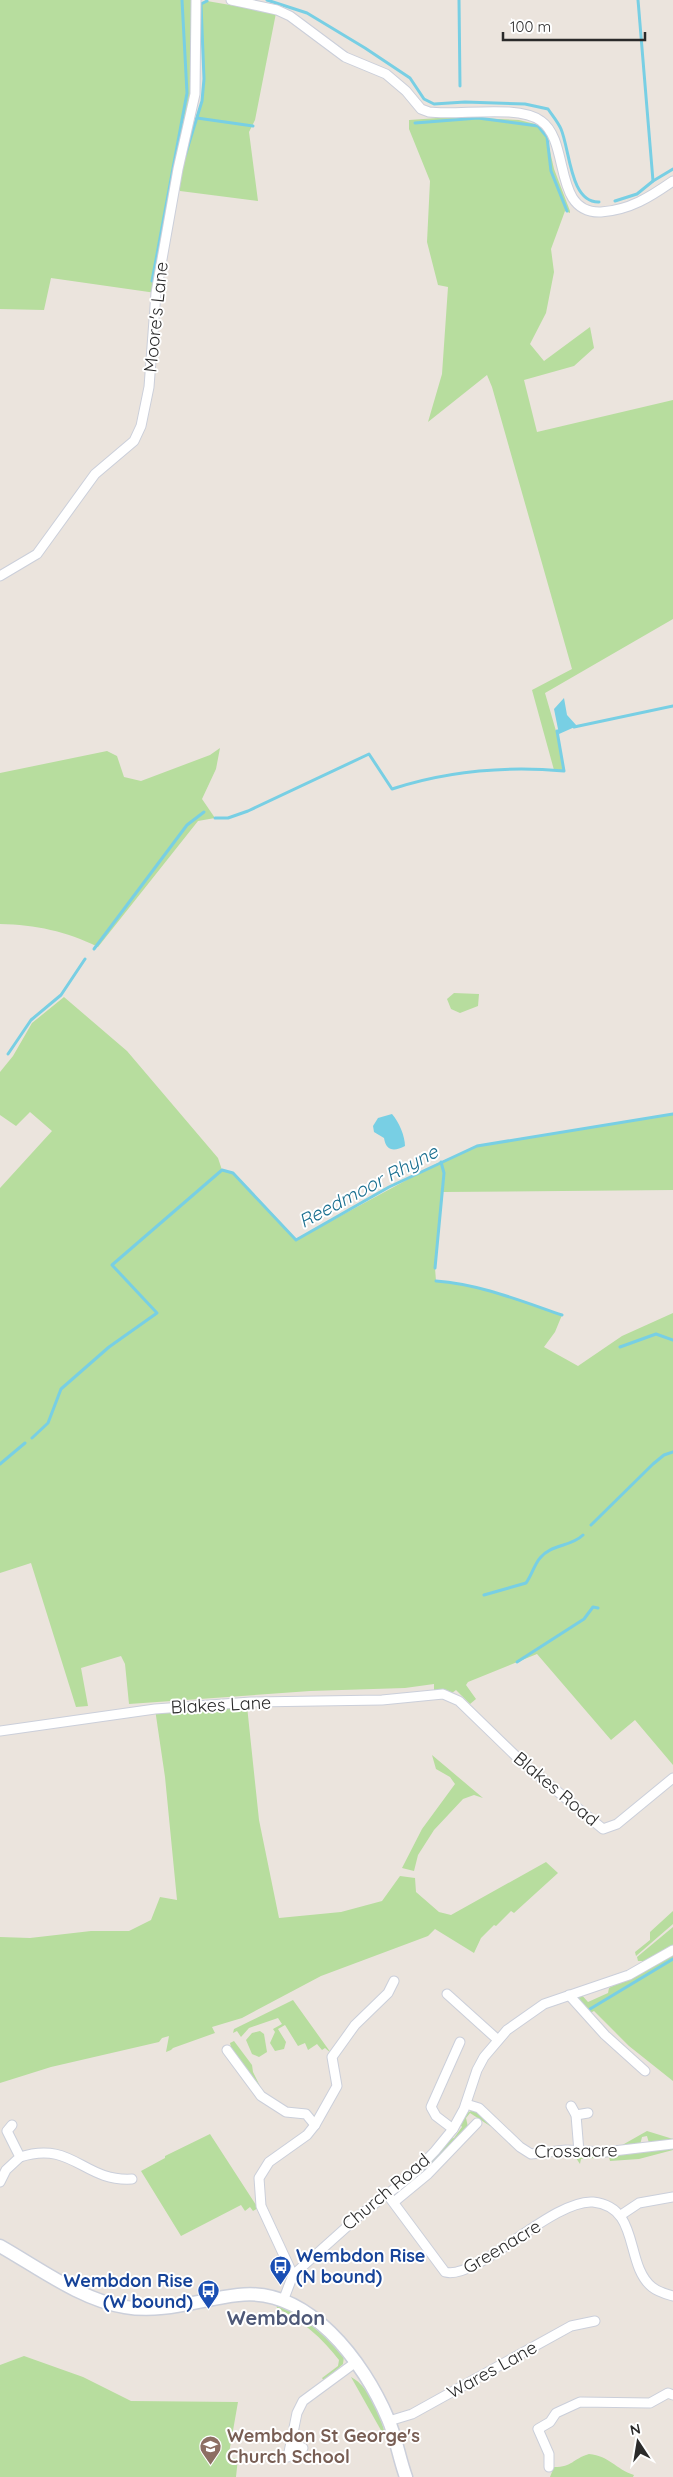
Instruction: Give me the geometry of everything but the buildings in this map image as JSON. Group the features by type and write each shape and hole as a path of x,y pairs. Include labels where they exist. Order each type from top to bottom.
{"main road":[{"path":"0,2246 84,2293 112,2305 128,2308 167,2307 251,2294 283,2301 303,2311 325,2328 356,2362 378,2397 389,2421 406,2477"}],"street":[{"name":"Moore's Lane","path":"1,574 37,554 94,474 134,441 141,426 149,388 157,285 178,169 195,94 196,0"},
{"path":"231,0 277,10 290,16 345,57 386,74 406,91 421,109 429,112 516,114 532,116 540,120 547,126 555,138 571,196 581,207 588,210 610,211 631,206 650,197 673,181"},
{"name":"Blakes Lane","path":"0,1731 155,1709 261,1702 382,1700 443,1694"},
{"name":"Blakes Road","path":"443,1694 449,1695 465,1706 524,1763 603,1829 617,1824 673,1778"},
{"name":"Church Road","path":"283,2301 293,2275 336,2235 421,2166 453,2129 466,2104 477,2070 498,2040 533,2011 570,1995 629,1974 673,1950"},
{"path":"293,2275 261,2206 259,2178 269,2162 307,2135 315,2125 337,2086 332,2057 355,2025 388,1993 394,1981"},
{"path":"447,1994 498,2040"},
{"path":"570,1995 605,2035 645,2071"},
{"path":"453,2129 436,2116 431,2107 460,2042"},
{"path":"227,2050 261,2096 286,2112 306,2114 315,2125"},
{"name":"Crossacre","path":"466,2104 479,2108 520,2147 531,2154 566,2150 605,2152 673,2144"},
{"path":"570,2106 576,2115 579,2152"},
{"path":"576,2115 588,2113"},
{"name":"Church Road","path":"394,2202 428,2174 477,2123"},
{"path":"12,2125 7,2131 8,2136 20,2157"},
{"path":"0,2182 6,2170 20,2157 43,2151 58,2153 104,2176 119,2179 132,2178"},
{"name":"Greenacre","path":"386,2194 394,2202 445,2272 451,2274 457,2274 477,2263 574,2204 594,2202 621,2215"},
{"path":"673,2197 634,2204 621,2215 648,2283 659,2292 673,2296"},
{"name":"Wares Lane","path":"389,2421 416,2412 571,2326 596,2321"},
{"path":"288,2457 297,2413 303,2401 356,2362"},
{"path":"549,2467 549,2454 538,2429 547,2425 556,2413 587,2400 650,2403 668,2393 673,2395"},
{"path":"291,2443 303,2448"}],"green space":[{"path":"0,0 196,0 195,94 156,293 51,278 44,310 0,309"},
{"path":"207,1 276,13 255,120 249,132 258,201 180,191 182,168 202,101 204,65 201,4"},
{"path":"453,117 519,120 539,125 546,134 554,169 570,211 570,213 565,211 551,249 554,272 546,313 530,344 544,361 590,327 594,348 574,366 524,380 537,432 673,400 673,619 545,693 556,731 564,772 554,770 532,690 572,669 487,375 428,422 442,374 448,287 438,285 427,242 430,181 409,129 409,120"},
{"path":"220,748 216,769 202,799 215,818 198,821 98,947 86,941 50,930 0,924 0,773 107,751 117,756 124,777 141,781 210,755"},
{"path":"454,993 479,994 478,1006 460,1013 451,1009 447,999"},
{"path":"64,997 127,1051 218,1158 222,1170 233,1173 296,1240 438,1163 477,1146 673,1114 673,1190 443,1192 435,1268 436,1281 484,1289 562,1315 555,1332 544,1347 578,1366 622,1336 673,1313 673,1765 635,1720 611,1740 537,1654 468,1682 466,1685 476,1699 470,1704 456,1690 452,1693 447,1690 434,1690 434,1684 405,1688 310,1691 129,1704 125,1664 121,1656 81,1668 88,1706 76,1707 31,1563 0,1573 0,1188 52,1131 30,1112 16,1126 0,1115 0,1072 13,1056 32,1023"},
{"path":"247,1706 259,1820 279,1918 341,1912 382,1901 400,1876 415,1878 416,1892 439,1912 451,1915 546,1862 558,1873 514,1913 511,1911 496,1926 494,1925 481,1938 474,1953 435,1929 428,1936 321,1976 242,2018 212,2027 215,2033 166,2052 169,2036 162,2038 159,2042 51,2067 0,2083 0,1937 30,1938 91,1931 129,1931 151,1920 160,1897 177,1900 165,1777 155,1709"},
{"path":"432,1755 483,1798 474,1795 463,1799 434,1830 418,1855 414,1871 402,1868 422,1829 455,1784 450,1777 436,1769"},
{"path":"673,1911 673,1924 636,1956 635,1952 650,1940 650,1932"},
{"path":"673,1927 673,1946 645,1961 638,1961 637,1957"},
{"path":"673,1953 673,2081 629,2046 594,2011 590,2013 577,1996 579,1992 588,2002 608,1993 609,1988"},
{"path":"293,2000 331,2053 325,2048 322,2050 317,2044 308,2050 305,2043 298,2046 285,2025 278,2029 286,2042 284,2049 275,2051 270,2043 275,2032 273,2029 282,2024 278,2018 249,2028 241,2037 237,2031 233,2033 234,2029"},
{"path":"260,2031 264,2034 267,2052 259,2057 252,2054 246,2040 252,2033"},
{"path":"234,2041 252,2065 253,2072 261,2088 258,2088 231,2047 230,2043"},
{"path":"474,2110 478,2110 492,2123 490,2126 470,2113 466,2118 468,2127 436,2162 401,2189 439,2154 449,2139 454,2138 462,2127 460,2124 464,2117"},
{"path":"647,2131 673,2139 673,2142 649,2143 647,2136 642,2137 640,2145 617,2148"},
{"path":"210,2134 258,2208 253,2211 250,2207 245,2211 241,2205 181,2236 141,2171 165,2158 165,2156"},
{"path":"673,2147 673,2150 639,2159 610,2161 609,2157 581,2159 580,2164 576,2158 642,2152"},
{"path":"276,2303 313,2326 344,2356 343,2364 324,2381 322,2378 338,2366 339,2360 319,2337 304,2324 277,2308"},
{"path":"24,2356 83,2377 131,2401 238,2402 228,2459 238,2458 236,2477 0,2477 0,2365"},
{"path":"351,2377 370,2396 379,2415 387,2441"},
{"path":"589,2454 602,2457 634,2475 633,2477 550,2477 554,2467 565,2466"}],"water":[{"path":"564,698 567,715 577,726 559,734 554,709"},
{"path":"392,1114 401,1129 405,1146 394,1150 387,1146 384,1138 374,1132 373,1126 378,1118"}],"waterway":[{"path":"152,281 187,93 182,0"},
{"path":"267,0 307,13 365,48 410,78 424,99 434,104 465,102 525,104 548,109 561,129 572,174 577,185 582,194 589,200 599,202"},
{"path":"459,0 460,86"},
{"path":"638,0 653,181"},
{"path":"185,156 202,101 204,79 201,4 207,1"},
{"path":"197,118 253,126"},
{"path":"415,123 478,118 538,126 547,137 551,171 567,211"},
{"path":"615,201 637,194 653,181 673,169"},
{"path":"574,727 673,706"},
{"path":"215,818 228,818 248,811 369,754 392,789 434,778 477,771 520,769 564,771 557,731 559,731"},
{"path":"94,949 187,825 204,812"},
{"path":"8,1054 31,1020 61,995 85,959"},
{"name":"Reedmoor Rhyne","path":"32,1438 48,1423 61,1389 109,1347 157,1313 112,1265 222,1170 233,1173 296,1240 389,1187 477,1146 673,1114"},
{"path":"435,1268 444,1173 441,1162"},
{"path":"436,1281 484,1289 562,1315"},
{"path":"620,1347 656,1334 673,1340"},
{"name":"Reedmoor Rhyne","path":"0,1464 25,1443"},
{"path":"591,1525 653,1464 664,1455 673,1452"},
{"path":"484,1595 526,1583 538,1561 545,1553 573,1542 583,1535"},
{"path":"517,1662 584,1619 593,1607 598,1608"},
{"path":"590,2009 673,1959"}],"place":[{"name":"Wembdon Rise (N bound)","path":"280,2285"},
{"name":"Wembdon Rise (W bound)","path":"209,2310"},
{"name":"Wembdon St George's Church School","path":"211,2465"}],"district":[{"name":"Wembdon","path":"276,2318"}]}
